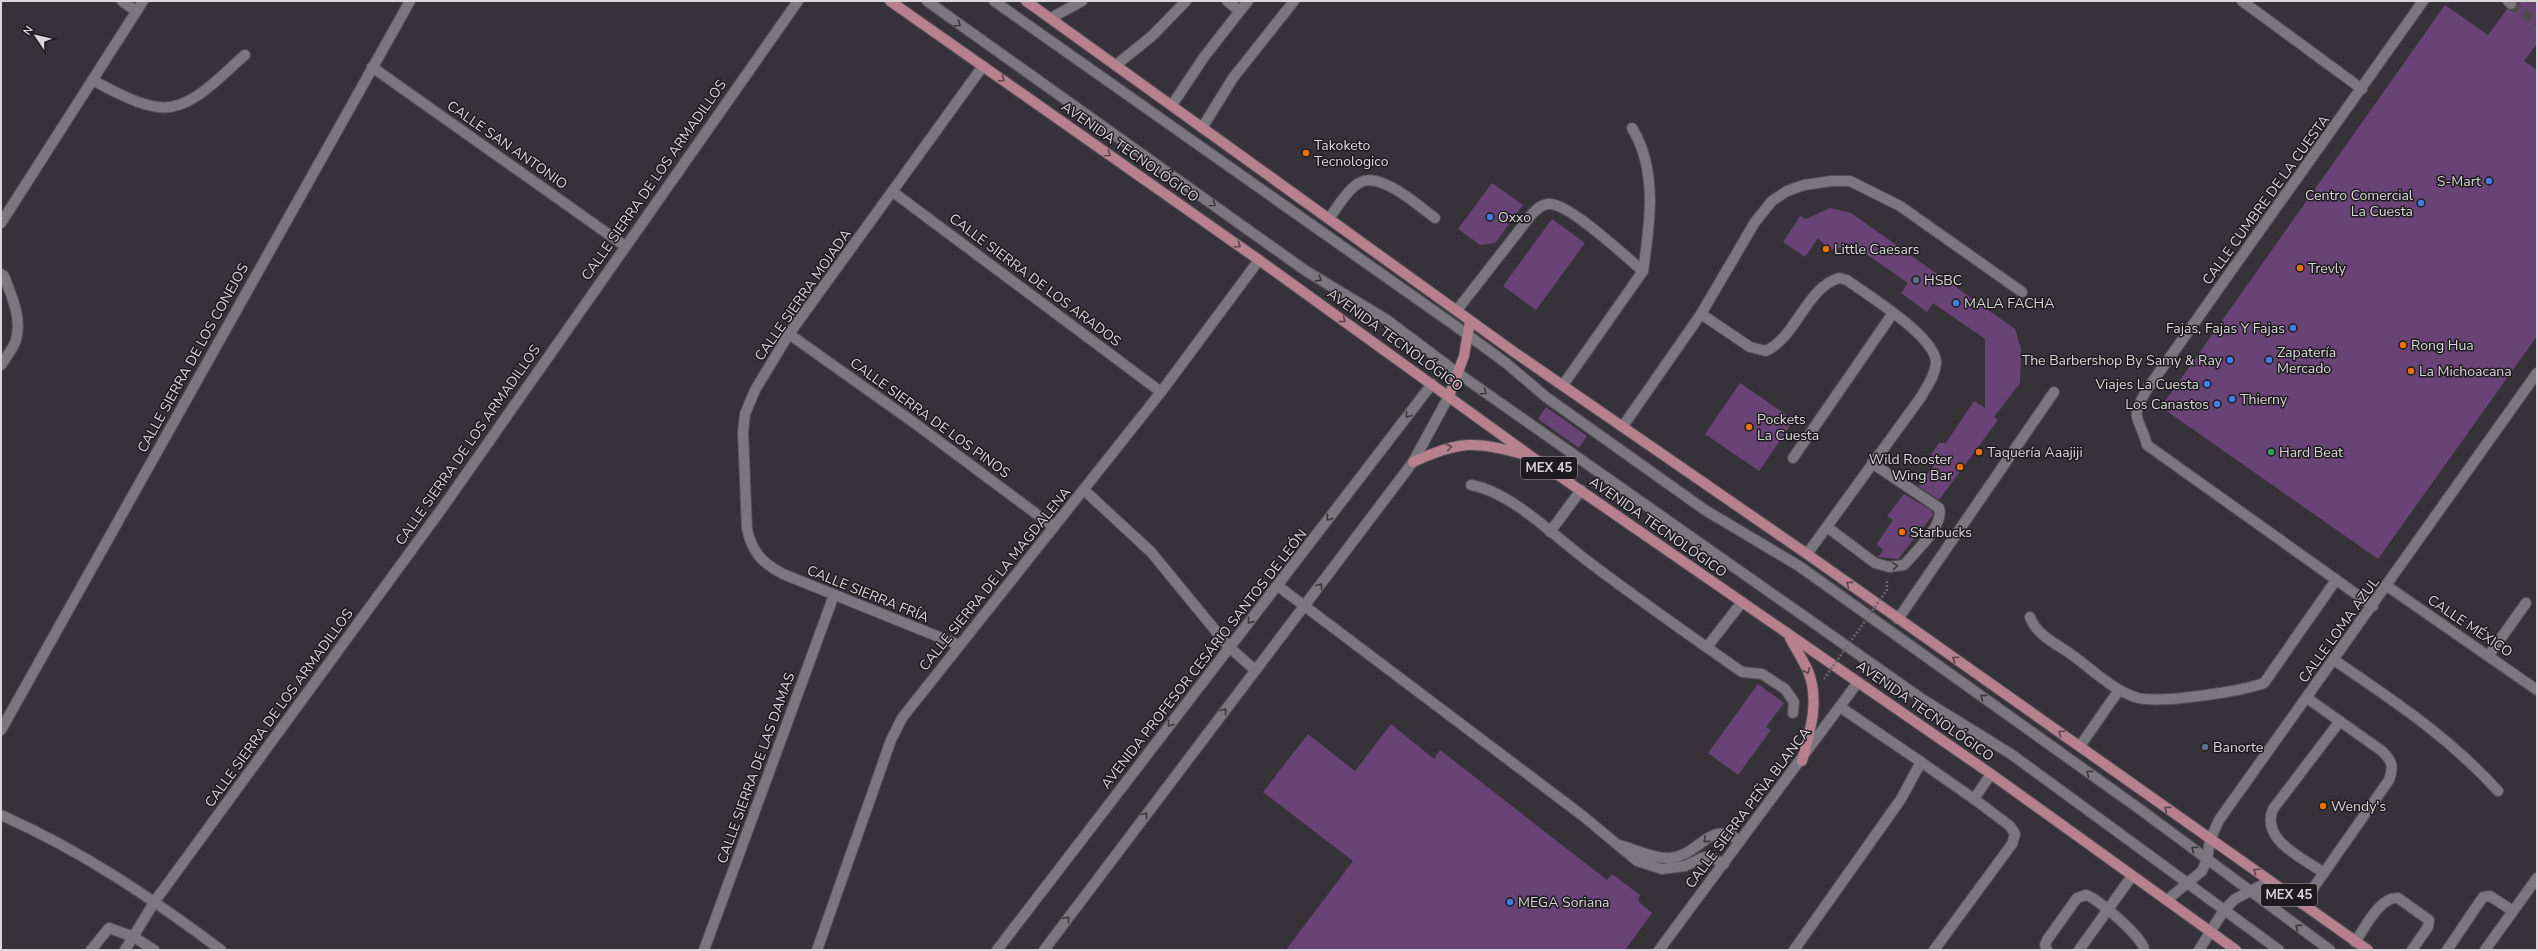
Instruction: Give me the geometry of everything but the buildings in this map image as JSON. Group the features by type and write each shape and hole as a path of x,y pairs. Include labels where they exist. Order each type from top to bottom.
{"main road":[{"name":"AVENIDA TECNOLÓGICO","path":"890,1 1259,260 1450,396 1532,457 1789,636 1991,774 2236,950"},
{"name":"MEX 45","path":"1026,1 1457,310 1470,321 1807,554 2080,746 2210,840 2368,950"},
{"path":"1450,396 1459,374 1470,321"},
{"path":"1412,462 1442,448 1469,443 1485,444 1532,457"},
{"path":"1789,636 1808,671 1813,693 1811,729 1802,761"}],"street":[{"path":"122,1 136,11"},
{"path":"1,223 143,1"},
{"name":"CALLE SIERRA DE LOS CONEJOS","path":"1,730 410,1"},
{"name":"CALLE SIERRA DE LOS ARMADILLOS","path":"125,950 155,901 443,508 798,1"},
{"path":"927,1 1306,271 1387,320 1459,374 1922,699 2011,754 2190,883 2279,950"},
{"path":"994,1 1468,335 1506,363 1552,402 1705,510 1800,566 2207,859 2248,892 2330,950"},
{"path":"1051,18 1082,1"},
{"path":"1116,65 1152,36 1186,1"},
{"path":"1227,1 1240,11"},
{"path":"1172,105 1204,57 1248,1"},
{"path":"1202,128 1232,78 1294,1"},
{"name":"CALLE CUMBRE DE LA CUESTA","path":"2336,580 2147,445 2136,416 2139,403 2148,388 2362,89 2423,1"},
{"path":"2249,3 2362,89"},
{"path":"92,80 136,100 158,107 174,107 187,102 245,55"},
{"name":"CALLE SIERRA MOJADA","path":"768,566 758,557 750,543 747,529 744,420 755,390 789,334 983,66"},
{"name":"CALLE SAN ANTONIO","path":"372,67 625,246"},
{"path":"1563,385 1643,271 1650,194 1640,142 1632,128"},
{"path":"1329,218 1351,190 1360,182 1368,179 1386,184 1436,218"},
{"path":"1623,426 1701,314 1755,222 1772,201 1787,190 1830,181 1850,181 1900,206 2022,292"},
{"name":"CALLE SIERRA DE LOS ARADOS","path":"893,192 1161,392"},
{"path":"1457,310 1532,214 1542,206 1549,203 1557,205 1572,214 1643,271"},
{"name":"CALLE SIERRA DE LA MAGDALENA","path":"817,950 891,740 902,718 917,696 1084,490 1161,392 1259,260"},
{"path":"1,274 4,276 16,308 18,324 16,341 1,365"},
{"path":"1701,314 1750,347 1766,351 1785,338 1821,287 1839,278 1847,280 1893,313 1925,341 1936,362 1933,376 1921,397 1807,554"},
{"path":"1793,458 1893,313"},
{"name":"CALLE SIERRA DE LOS PINOS","path":"789,334 1054,526"},
{"name":"CALLE LOMA AZUL","path":"2167,900 2190,883 2202,871 2207,859 2210,840 2219,820 2373,606 2537,373"},
{"name":"AVENIDA PROFESOR CESÁRIO SANTOS DE LEÓN","path":"997,950 1432,384"},
{"path":"1898,619 2054,392"},
{"path":"1044,950 1305,606 1412,462 1450,396"},
{"path":"1827,527 1875,563 1889,567 1904,565 1930,535 1940,520 1939,508 1872,463"},
{"path":"1471,485 1481,487 1514,505 1707,648 1742,672 1762,674 1785,689 1794,702 1793,713"},
{"path":"1084,490 1151,552 1229,647 1255,670"},
{"path":"1550,532 1581,490"},
{"name":"CALLE SIERRA FRÍA","path":"768,566 834,595 959,645"},
{"path":"2030,617 2032,624 2044,635 2119,690 2136,698 2147,699 2247,689 2264,683 2336,580 2373,606"},
{"path":"1278,586 1583,816 1637,861 1662,869 1685,866 1704,857 1713,858 1724,864"},
{"name":"CALLE MÉXICO","path":"2387,586 2489,655 2537,690"},
{"name":"CALLE SIERRA DE LAS DAMAS","path":"704,950 834,595"},
{"path":"1707,648 1742,602"},
{"path":"2489,655 2526,603"},
{"path":"2334,660 2431,726 2475,765 2498,791"},
{"name":"CALLE SIERRA PEÑA BLANCA","path":"1664,948 1740,842 1802,761 1858,682"},
{"path":"2080,746 2119,690"},
{"path":"2302,904 2388,780 2393,768 2390,760 2382,751 2307,698"},
{"path":"1840,707 1974,799 2010,826 2015,834 2012,844 1934,950"},
{"path":"2324,873 2276,838 2270,824 2273,809 2340,722"},
{"path":"1794,950 1901,799 1921,762"},
{"path":"1974,799 1991,774"},
{"path":"1,815 68,847 155,901 221,950"},
{"path":"1616,844 1652,856 1669,858 1694,850 1712,835 1719,833 1729,833 1740,842"},
{"path":"2079,950 2132,876"},
{"path":"2485,950 2537,878"},
{"path":"2199,950 2224,910 2235,898 2270,881"},
{"path":"2047,950 2045,945 2047,940 2081,895 2089,896 2137,935 2144,946 2144,950"},
{"path":"2447,950 2483,897 2490,896 2513,911"},
{"path":"2356,942 2384,902 2393,897 2398,898 2429,920 2428,927 2412,950"},
{"path":"91,950 110,928 134,937 154,950"}],"path":[{"path":"1824,679 1887,590 1889,586 1886,580"}],"tunnel":[{"path":"2511,4 2537,22"}],"place":[{"name":"Takoketo Tecnologico","path":"1306,153"},
{"name":"S-Mart","path":"2489,181"},
{"name":"Centro Comercial La Cuesta","path":"2421,203"},
{"name":"Oxxo","path":"1490,217"},
{"name":"Little Caesars","path":"1826,249"},
{"name":"Trevly","path":"2300,268"},
{"name":"HSBC","path":"1916,280"},
{"name":"MALA FACHA","path":"1956,303"},
{"name":"Fajas, Fajas Y Fajas","path":"2293,328"},
{"name":"Rong Hua","path":"2403,345"},
{"name":"The Barbershop By Samy & Ray","path":"2230,360"},
{"name":"Zapatería Mercado","path":"2269,360"},
{"name":"La Michoacana","path":"2411,371"},
{"name":"Viajes La Cuesta","path":"2207,384"},
{"name":"Thierny","path":"2232,399"},
{"name":"Los Canastos","path":"2217,404"},
{"name":"Pockets La Cuesta","path":"1749,427"},
{"name":"Taquería Aaajiji","path":"1979,452"},
{"name":"Hard Beat","path":"2271,452"},
{"name":"Wild Rooster Wing Bar","path":"1960,467"},
{"name":"Starbucks","path":"1902,532"},
{"name":"Banorte","path":"2205,747"},
{"name":"Wendy's","path":"2323,806"},
{"name":"MEGA Soriana","path":"1510,902"}]}
